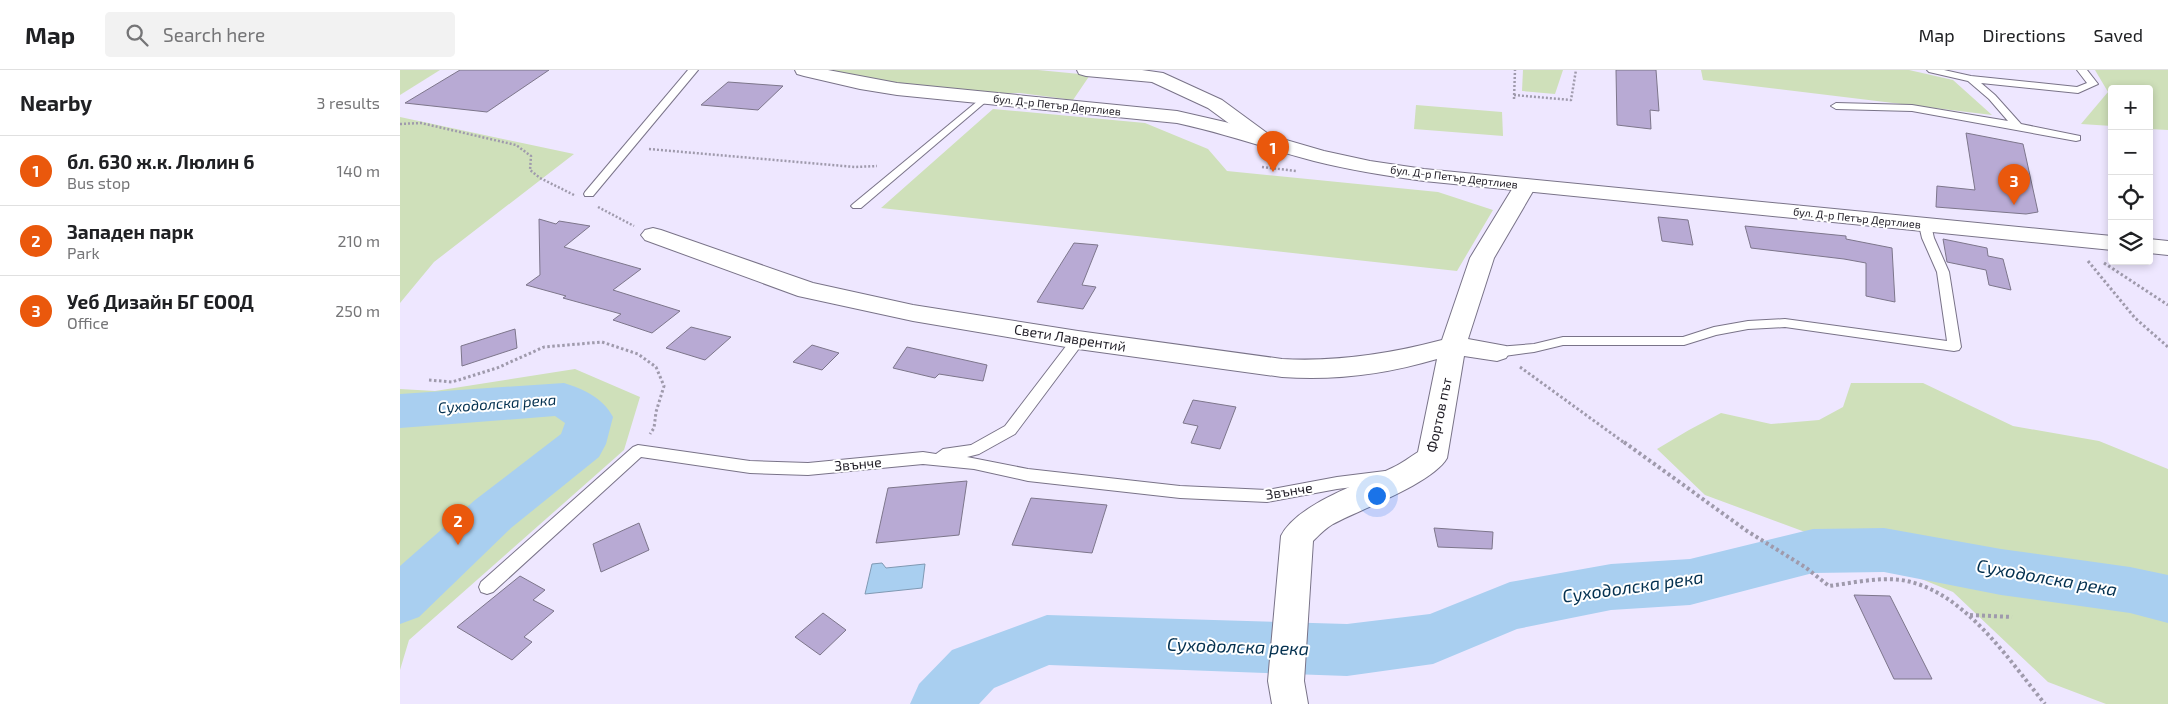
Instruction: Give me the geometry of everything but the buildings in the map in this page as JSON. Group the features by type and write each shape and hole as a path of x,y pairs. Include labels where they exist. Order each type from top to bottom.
{"street":[{"name":"бул. Д-р Петър Дертлиев","path":"804,70 860,83 985,98 1177,117 1260,137 1320,156 1370,167 1525,186 2108,243"},
{"path":"1086,70 1158,73 1214,104 1260,137"},
{"name":"Фортов път","path":"1288,692 1290,621 1298,536 1320,516 1405,475 1432,458 1453,346 1482,258 1525,186"},
{"name":"Свети Лаврентий","path":"653,235 807,290 914,313 1078,340 1282,368 1310,370 1399,362 1453,346 1497,352"},
{"path":"2153,246 2168,248"}],"lane":[{"path":"591,199 628,148 694,70"},
{"path":"1932,70 1971,78 2078,90 2092,84 2082,70"},
{"path":"1971,78 1992,97 2018,126"},
{"path":"857,206 985,98"},
{"path":"1836,106 1912,108 2076,138"},
{"path":"1497,352 1534,348 1562,341 1684,341 1748,325 1785,323 1954,347 1943,272 1928,238 1925,225"},
{"path":"923,458 974,450 1010,430 1078,340"},
{"path":"487,587 638,451"},
{"name":"Звънче","path":"638,451 750,467 808,469 923,458 974,463 1028,475 1180,492 1267,496 1337,483 1405,475"}],"path":[{"path":"1514,99 1515,70"},
{"path":"1514,95 1571,100 1576,70"},
{"path":"400,124 421,123 516,145 530,156 530,170 540,178 575,195"},
{"path":"628,148 855,167 886,166 912,159"},
{"path":"591,199 653,235"},
{"path":"2071,239 2168,305"},
{"path":"2071,239 2126,310 2155,338 2168,347"},
{"path":"429,380 452,382 497,368 544,346 602,342 638,354 656,367 664,386 656,412 654,428 638,451"},
{"path":"1497,352 1748,531 1805,567 1829,586 1901,580 1935,590 1970,615 2045,704"},
{"path":"1970,615 2012,617"}],"green space":[{"path":"400,70 440,70 400,95"},
{"path":"818,70 1038,70 1090,75 1073,100 1020,93 988,94 864,80"},
{"path":"1523,70 1563,70 1555,94 1522,91"},
{"path":"1701,70 1909,70 1953,80 1992,115 1703,80"},
{"path":"2095,70 2168,70 2168,130 2153,129 2153,85 2108,85 2108,92"},
{"path":"2108,92 2108,126 2081,124"},
{"path":"1416,105 1502,112 1503,136 1414,129"},
{"path":"993,109 1145,123 1208,149 1227,171 1438,192 1493,210 1457,271 881,208"},
{"path":"400,117 574,154 434,262 400,303"},
{"path":"575,369 640,397 624,450 409,640 400,670 400,389 435,391"},
{"path":"1851,383 1923,383 2013,426 2099,441 2168,469 2168,704 2106,704 2048,682 1953,592 1824,539 1705,495 1657,449 1721,413 1771,424 1819,420 1843,407"}],"water":[{"path":"882,563 886,568 925,564 922,588 865,594 872,564"}],"waterway":[{"name":"Суходолска река","path":"400,411 564,399 590,417 582,444 493,514 400,600"},
{"name":"Суходолска река","path":"940,704 973,669 1047,640 1347,650 1433,639 1510,606 1611,587 1690,582 1813,551 1884,550 2001,572 2130,590 2168,599"}],"place":[{"name":"бл. 630 ж.к. Люлин 6","path":"1273,172"},
{"name":"Уеб Дизайн БГ ЕООД","path":"2014,205"},
{"name":"Западен парк","path":"458,545"}]}
